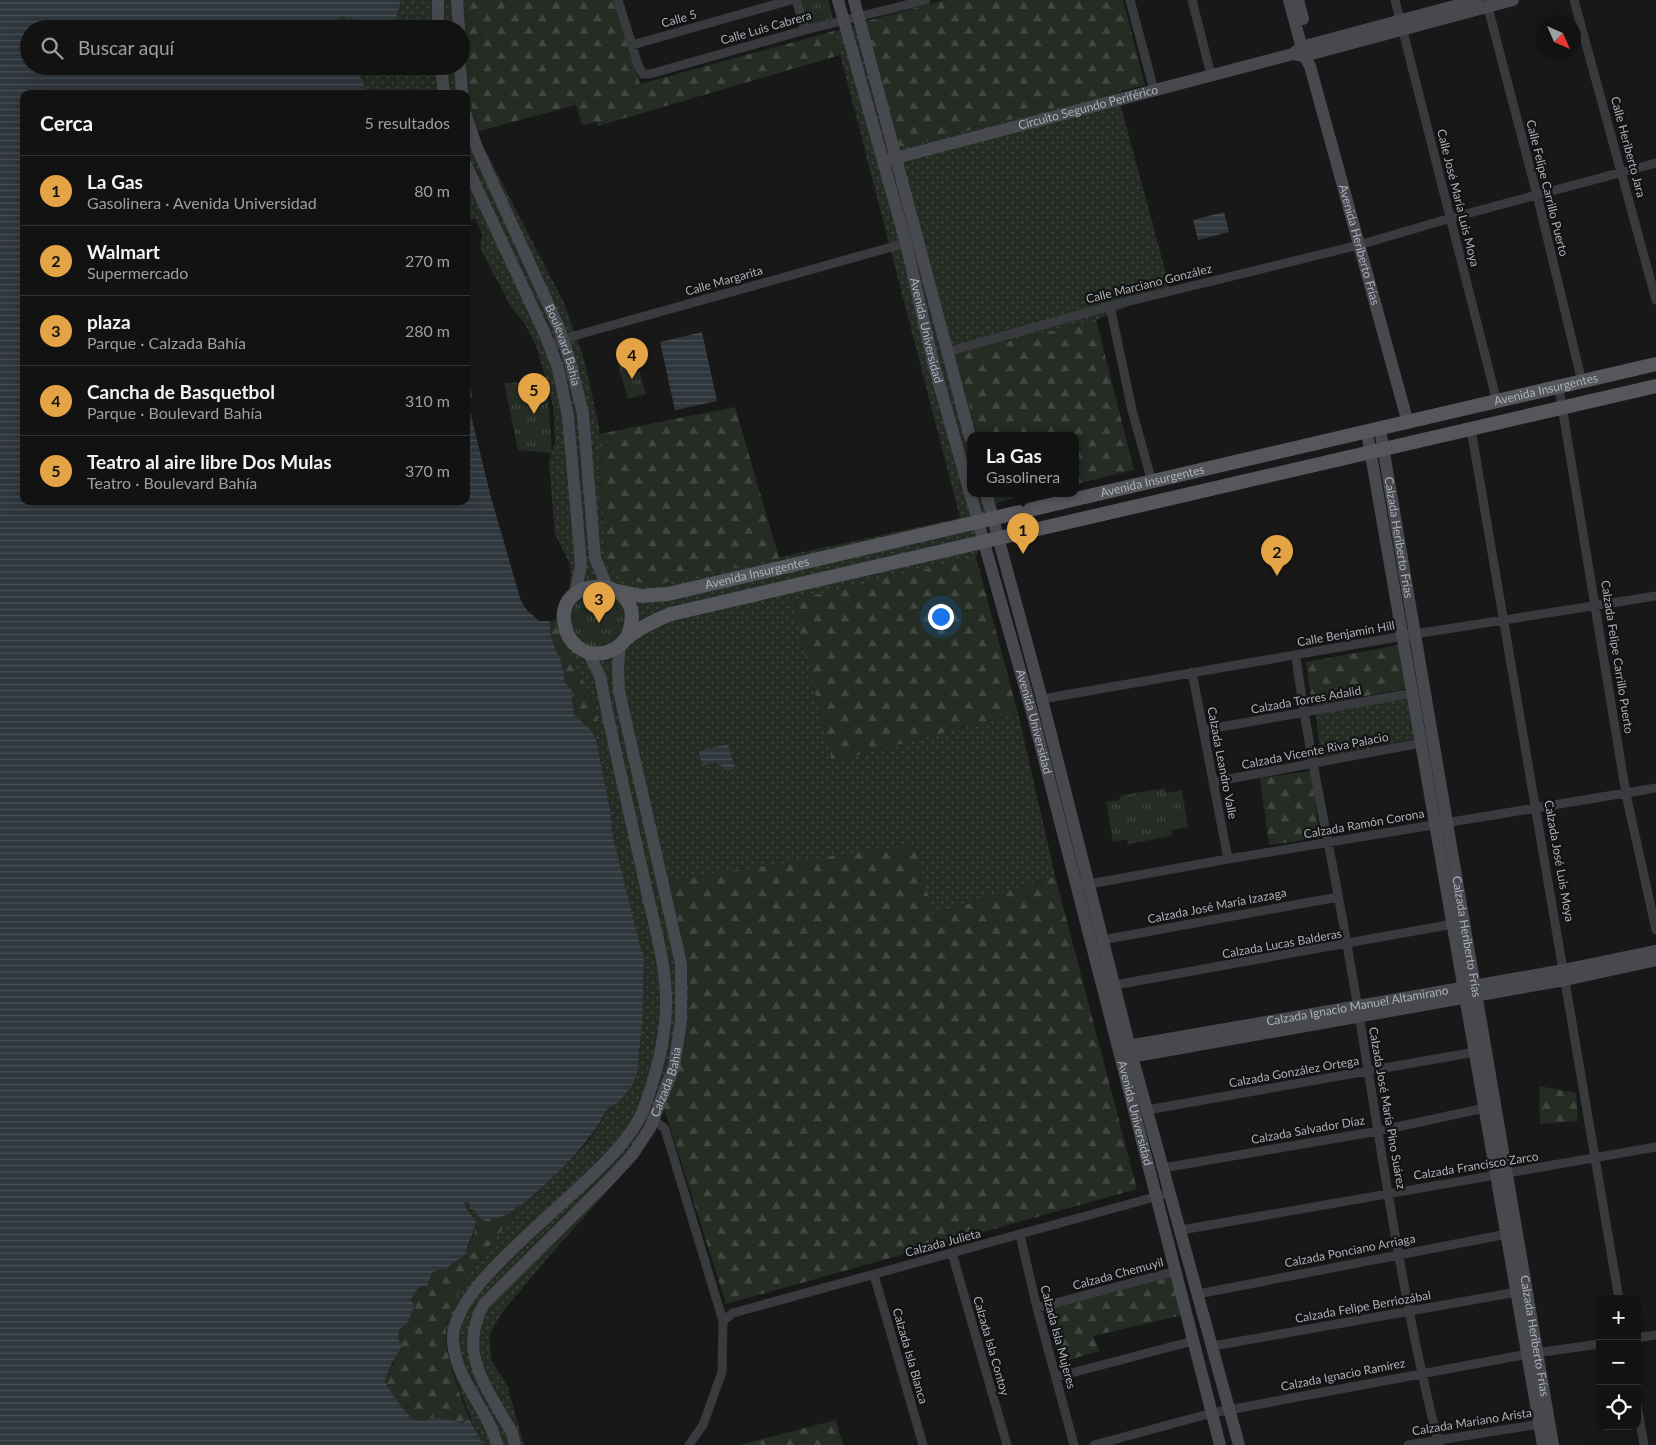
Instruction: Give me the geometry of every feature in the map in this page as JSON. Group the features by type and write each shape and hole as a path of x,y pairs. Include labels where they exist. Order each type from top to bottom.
{"main road":[{"path":"438,0 438,20"},
{"path":"457,0 458,20"},
{"name":"Avenida Universidad","path":"838,0 890,160 969,432"},
{"name":"Avenida Universidad","path":"854,0 933,362 967,483"},
{"name":"Avenida Heriberto Frías","path":"1289,0 1408,423"},
{"name":"Avenida Heriberto Frías","path":"1298,0 1305,53"},
{"name":"Circuito Segundo Periférico","path":"890,160 1212,75 1305,53 1484,2 1513,0"},
{"path":"442,75 444,90"},
{"path":"461,75 462,90"},
{"name":"Boulevard Bahía","path":"470,128 477,148 563,339 583,414 595,558 612,589"},
{"name":"Boulevard Bahía","path":"470,174 558,368 568,417 580,552 581,566 576,594"},
{"name":"Avenida Insurgentes","path":"612,589 641,596 668,594 1656,364"},
{"name":"Avenida Insurgentes","path":"623,642 658,619 671,614 1656,386"},
{"name":"Calzada Heriberto Frías","path":"1374,431 1532,1354 1544,1445"},
{"name":"Avenida Universidad","path":"971,497 1082,885 1125,1052 1155,1197 1220,1445"},
{"name":"Avenida Universidad","path":"987,497 1042,699 1082,885 1116,985 1125,1052 1147,1110 1231,1409 1239,1445"},
{"path":"834,556 836,576"},
{"path":"590,586 612,589 625,599 631,613 631,629 623,642 605,653 588,652 571,641 564,622 569,602 576,594 590,586"},
{"name":"Calzada Heriberto Frías","path":"1409,635 1413,693 1421,743 1441,824 1453,924 1470,991 1475,1052 1485,1108 1501,1174 1507,1234 1517,1292 1553,1445"},
{"name":"Calzada Bahía","path":"514,1445 512,1433 474,1361 472,1335 476,1319 484,1304 633,1154 654,1120 667,1089 679,1043 681,964 619,691 618,665 623,642"},
{"name":"Calzada Bahía","path":"497,1445 484,1414 456,1361 452,1340 456,1322 475,1288 602,1164 630,1132 643,1110 665,1023 666,998 656,933 600,676 588,652"},
{"name":"Calzada Ignacio Manuel Altamirano","path":"1564,975 1656,951"},
{"name":"Calzada Ignacio Manuel Altamirano","path":"1125,1052 1656,960"},
{"path":"542,1221 556,1232"}],"street":[{"path":"618,0 632,45"},
{"name":"Calle 5","path":"632,45 790,0"},
{"path":"796,0 805,30"},
{"name":"Calle Luis Cabrera","path":"632,45 643,74 650,74 805,30 926,0"},
{"path":"1130,0 1154,90"},
{"path":"1192,0 1212,75"},
{"name":"Calle José María Luis Moya","path":"1395,0 1497,402"},
{"name":"Calle Heriberto Jara","path":"1574,0 1656,300"},
{"name":"Calle Felipe Carrillo Puerto","path":"1484,2 1536,195 1582,382"},
{"name":"Calle Marciano González","path":"947,352 1110,306 1359,245 1451,218 1656,163"},
{"name":"Calle Margarita","path":"549,345 563,339 906,243"},
{"path":"1110,306 1132,410 1152,482"},
{"name":"Calzada Felipe Carrillo Puerto","path":"1559,388 1597,605 1626,794 1656,930"},
{"name":"Calzada José Luis Moya","path":"1472,428 1503,621 1537,808 1618,1295"},
{"name":"Calle Benjamín Hill","path":"1042,699 1409,635 1656,596"},
{"name":"Calzada José María Pino Suárez","path":"1296,656 1303,714 1347,945 1398,1254 1421,1374 1438,1442"},
{"name":"Calzada Leandro Valle","path":"1192,672 1228,858"},
{"name":"Calzada Torres Adalid","path":"1203,730 1303,714 1413,693"},
{"name":"Calzada Vicente Riva Palacio","path":"1213,782 1314,765 1421,743"},
{"name":"Calzada Ramón Corona","path":"1082,885 1228,858 1328,844 1656,788"},
{"name":"Calzada José María Izazaga","path":"1102,940 1338,897"},
{"name":"Calzada Lucas Balderas","path":"1116,985 1347,945 1453,924"},
{"name":"Calzada González Ortega","path":"1147,1110 1475,1052"},
{"name":"Calzada Salvador Díaz","path":"1163,1168 1378,1130 1485,1108"},
{"path":"654,1120 665,1129 723,1320 722,1372 702,1426 689,1445"},
{"name":"Calzada Francisco Zarco","path":"1181,1230 1389,1192 1595,1159 1656,1147"},
{"name":"Calzada Julieta","path":"723,1320 733,1313 1170,1192"},
{"name":"Calzada Ponciano Arriaga","path":"1198,1294 1507,1234"},
{"name":"Calzada Isla Mujeres","path":"1020,1235 1037,1308 1074,1445"},
{"name":"Calzada Isla Contoy","path":"952,1253 1007,1445"},
{"name":"Calzada Chemuyil","path":"1037,1308 1176,1272"},
{"name":"Calzada Isla Blanca","path":"874,1274 923,1445"},
{"name":"Calzada Felipe Berriozábal","path":"1213,1346 1517,1292"},
{"path":"1641,1337 1656,1335"},
{"path":"1056,1376 1193,1341"},
{"name":"Calzada Ignacio Ramírez","path":"1094,1445 1231,1409 1532,1354 1596,1345"},
{"name":"Calzada Mariano Arista","path":"1408,1445 1438,1442 1540,1424"},
{"path":"1641,1428 1644,1445"}],"green space":[{"path":"401,0 463,0 464,20 377,20"},
{"path":"463,0 615,0 640,84 834,31 840,55 598,126 597,122 582,125 576,105 476,132 466,75 470,75 470,20 464,20"},
{"path":"800,0 828,0 833,18 807,26"},
{"path":"943,0 1123,0 1145,85 896,149 863,22"},
{"path":"348,17 353,20 337,20 338,18"},
{"path":"863,22 896,149 1117,92 1170,288 1096,320 956,354 976,432 967,432 967,497 994,497 995,503 976,557 793,601 832,762 1018,713 1057,884 1055,876 932,915 915,845 681,940 688,982 688,1017 685,1045 677,1075 630,1166 550,1255 501,1314 489,1336 492,1362 507,1384 524,1445 481,1445 450,1363 446,1334 450,1308 465,1280 521,1204 587,1143 603,1120 605,1111 613,1107 642,1021 644,961 612,833 611,814 596,739 597,717 591,697 566,648 560,627 568,596 571,573 569,562 555,534 549,462 555,441 553,406 537,348 525,324 511,307 480,248 482,234 475,218 470,221 470,98 476,132 564,303 584,359 599,427 605,552 626,580 652,585 960,518 834,31"},
{"path":"360,75 466,75 469,90 365,90"},
{"path":"1096,320 1134,470 1079,483 1079,432 976,432 956,354"},
{"path":"636,360 646,394 628,399 618,365"},
{"path":"547,381 552,453 518,450 504,383"},
{"path":"735,407 779,558 652,585 626,580 611,568 605,552 599,434"},
{"path":"994,497 1020,497 995,503"},
{"path":"976,557 1018,713 832,762 792,600"},
{"path":"599,592 614,597 622,605 627,620 622,635 614,643 599,648 584,643 576,635 571,620 576,605 584,597"},
{"path":"559,613 565,640 588,689 597,715 596,739 591,730 574,715 571,689 564,681 557,651 551,642 550,621 555,620"},
{"path":"1400,645 1409,688 1312,706 1306,662"},
{"path":"1411,695 1418,738 1321,757 1315,708"},
{"path":"1311,771 1320,838 1269,845 1260,778"},
{"path":"1165,788 1166,793 1182,790 1188,827 1171,830 1172,836 1128,844 1127,839 1113,842 1106,802 1120,800 1119,796"},
{"path":"915,844 933,915 1055,876 1137,1189 726,1304 664,1108 685,1045 688,1017 688,982 670,880"},
{"path":"1539,1086 1576,1093 1578,1121 1540,1124"},
{"path":"468,1202 501,1217 521,1204 464,1284 448,1318 446,1334 448,1356 469,1418 463,1423 435,1417 423,1421 412,1419 397,1401 385,1382 387,1371 394,1363 399,1330 406,1325 414,1291 427,1286 434,1269 466,1253 476,1228 474,1218 464,1203"},
{"path":"1175,1275 1183,1315 1093,1336 1100,1351 1061,1362 1051,1308"},
{"path":"836,1420 843,1445 739,1445"}],"shaded area":[{"path":"0,0 401,0 396,19 394,20 353,20 348,17 338,18 337,20 20,20 20,75 360,75 366,90 20,90 20,505 470,505 470,411 490,494 521,601 526,609 539,621 550,621 551,638 562,665 564,681 571,689 574,715 591,730 596,739 611,814 612,833 644,961 642,1021 637,1073 631,1087 619,1102 605,1111 601,1122 591,1136 560,1170 527,1201 499,1218 481,1219 468,1202 464,1203 476,1221 466,1254 445,1269 434,1269 427,1286 416,1290 413,1295 411,1301 415,1305 406,1325 399,1330 398,1339 402,1345 385,1382 397,1401 412,1419 423,1421 435,1417 463,1423 469,1418 481,1441 481,1445 0,1445"},
{"path":"1224,212 1229,232 1198,240 1193,220"},
{"path":"702,332 717,401 675,410 660,342"},
{"path":"728,744 735,768 727,771 716,762 702,766 699,751"}],"place":[{"name":"Cancha de Basquetbol","path":"632,379"},
{"name":"Teatro al aire libre Dos Mulas","path":"534,414"},
{"name":"La Gas","path":"1023,554"},
{"name":"Walmart","path":"1277,576"},
{"name":"plaza","path":"599,623"}]}
